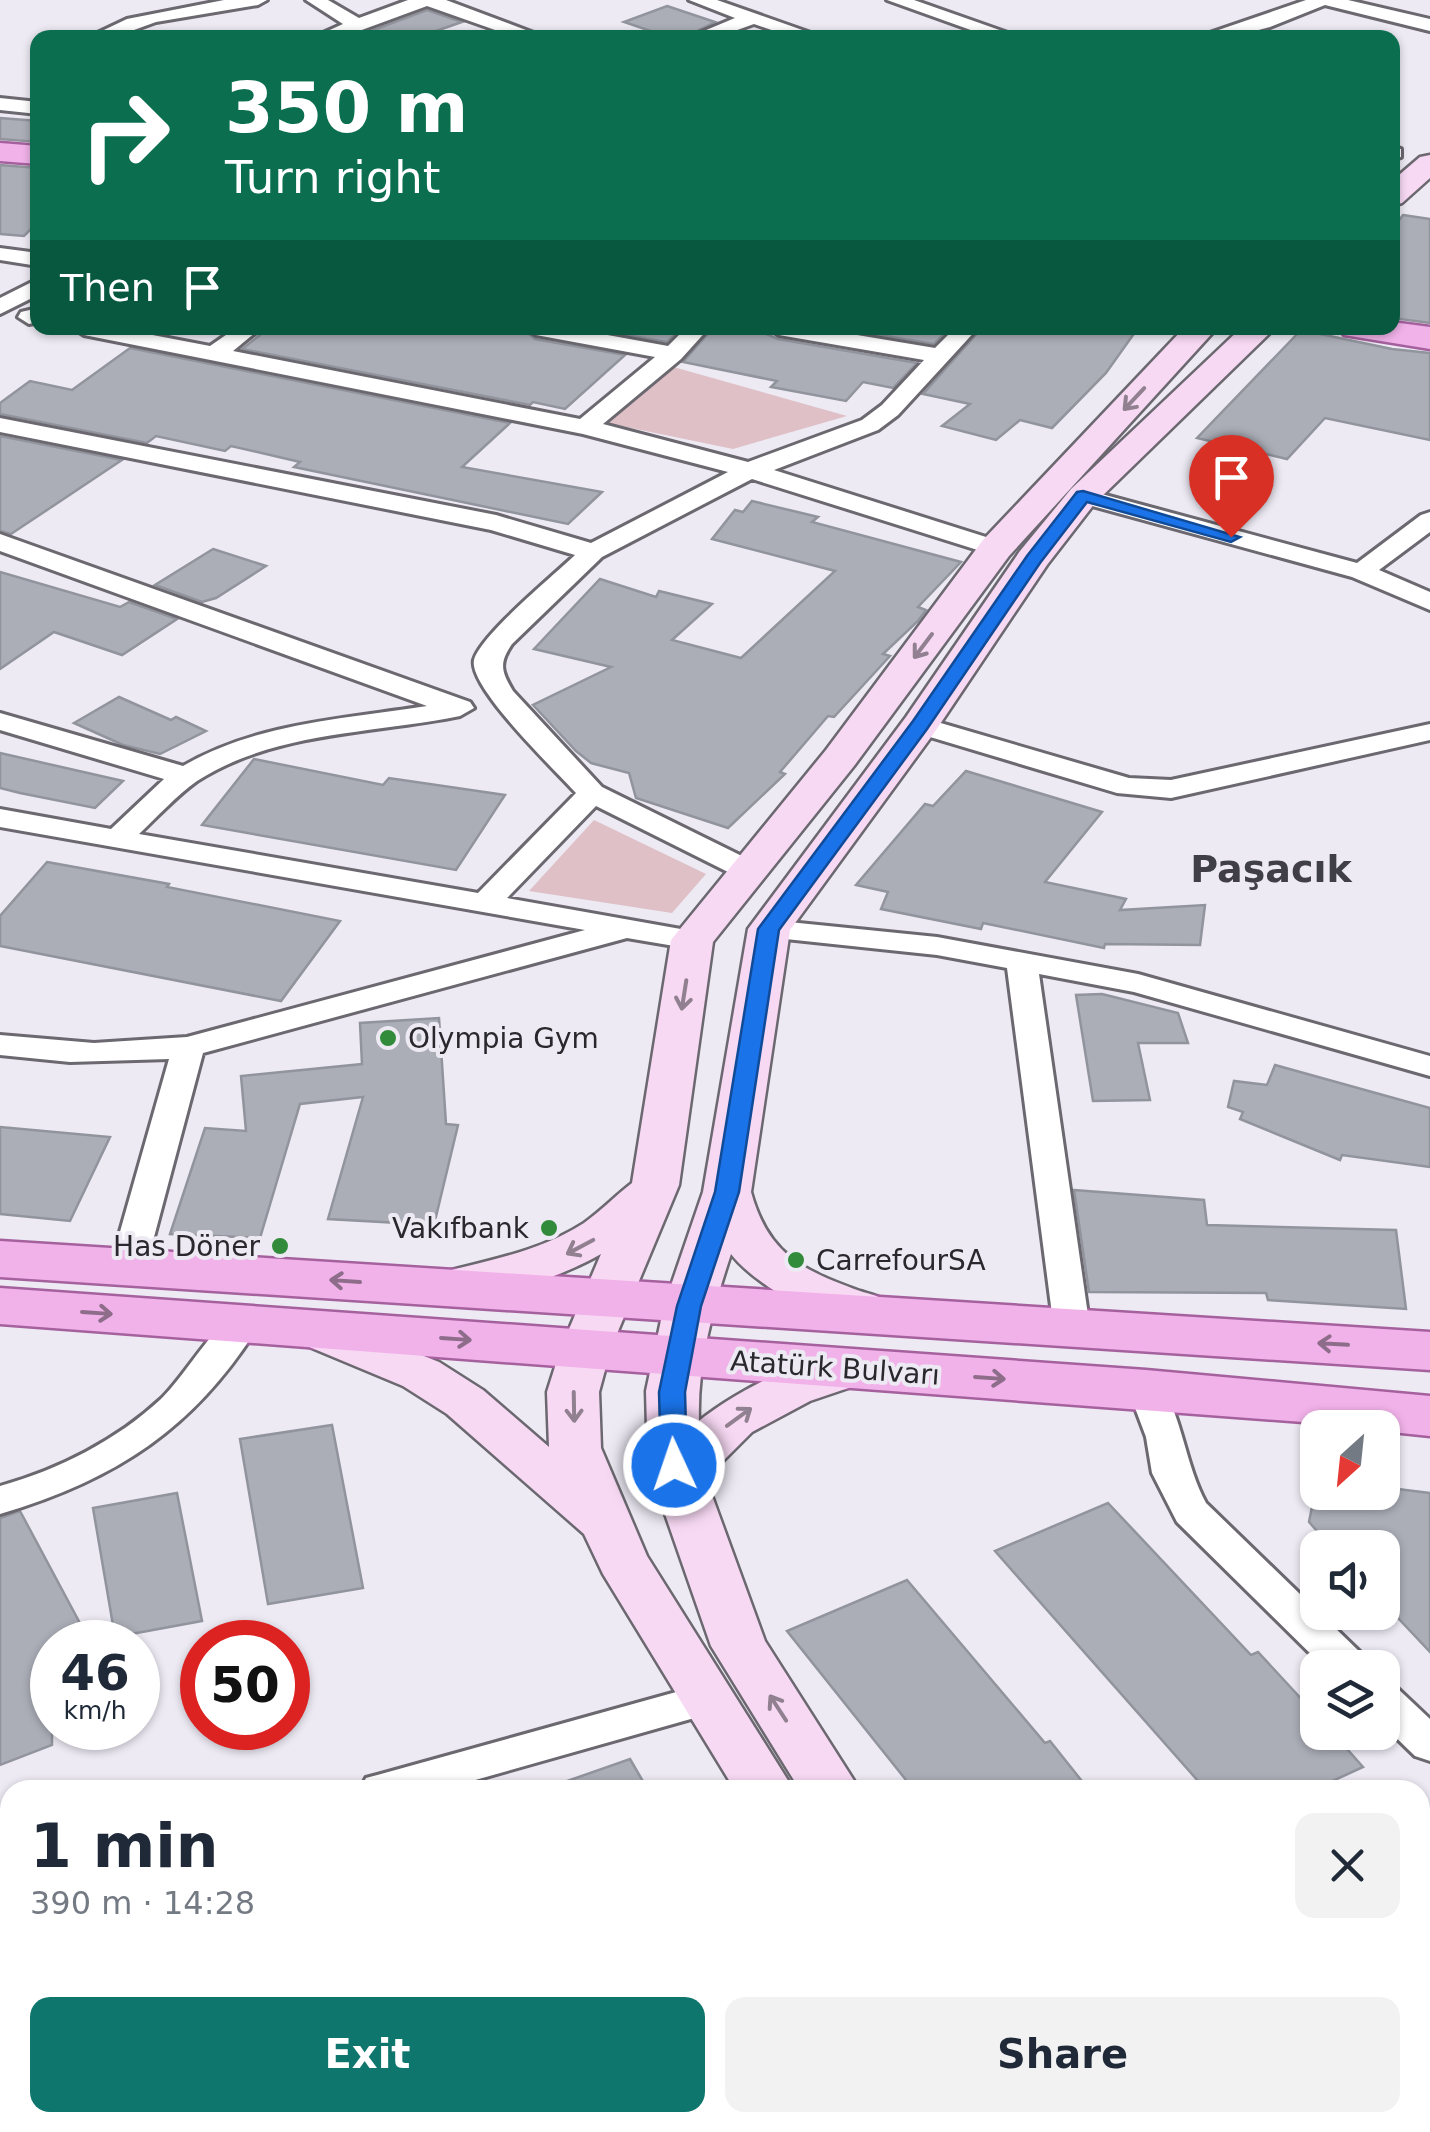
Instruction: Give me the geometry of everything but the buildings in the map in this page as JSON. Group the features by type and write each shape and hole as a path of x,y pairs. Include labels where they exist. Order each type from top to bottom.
{"main road":[{"path":"1400,149 1430,133"},
{"path":"0,152 30,154"},
{"path":"0,162 30,164"},
{"path":"1400,190 1430,163"},
{"path":"1400,315 1430,319"},
{"path":"1400,334 1430,338"},
{"path":"758,1780 706,1700 607,1528 575,1448 572,1392 596,1324 655,1185 692,940 840,758 996,548 1194,335"},
{"path":"825,1780 738,1646 674,1465 671,1414 684,1332 727,1192 769,929 1083,496 1252,335"},
{"path":"442,1288 534,1267 582,1248 623,1219 655,1185"},
{"path":"727,1192 740,1234 773,1267 795,1284 890,1318"},
{"name":"Atatürk Bulvarı","path":"0,1259 442,1288 596,1324"},
{"name":"Atatürk Bulvarı","path":"0,1306 311,1328 596,1324 684,1332 854,1368 1146,1388 1430,1416"},
{"name":"Atatürk Bulvarı","path":"684,1332 890,1318 1425,1349"},
{"path":"311,1328 421,1374 465,1402 607,1528"},
{"path":"684,1494 700,1452 727,1426 788,1388 854,1368"}],"street":[{"path":"109,30 258,0"},
{"path":"315,0 355,23"},
{"path":"339,30 426,0 514,30"},
{"path":"698,0 791,30"},
{"path":"712,30 767,0"},
{"path":"896,0 989,30"},
{"path":"1235,30 1324,0 1430,24"},
{"path":"933,10 963,4"},
{"path":"6,105 30,88"},
{"path":"0,254 30,259"},
{"path":"0,309 30,291"},
{"path":"0,309 30,316"},
{"path":"121,335 586,427 750,470 996,548"},
{"path":"215,353 240,335"},
{"path":"573,335 673,354"},
{"path":"586,427 691,335"},
{"path":"819,335 940,356"},
{"path":"746,870 592,792 502,695 488,672 488,659 504,638 593,552 750,470 870,425 890,410 961,335"},
{"path":"0,424 496,523 593,552"},
{"path":"1083,496 1361,572 1430,602"},
{"path":"1361,572 1430,520"},
{"path":"0,542 458,708"},
{"path":"118,838 186,776 229,752 273,738 404,720 502,695"},
{"path":"920,725 1108,782 1171,789 1430,732"},
{"path":"4,727 186,776"},
{"path":"486,902 592,792"},
{"path":"0,818 692,940"},
{"path":"0,1045 49,1053 117,1055 188,1047 626,929"},
{"path":"769,929 936,946 1138,983 1430,1066"},
{"path":"1021,960 1072,1328"},
{"path":"128,1267 188,1047"},
{"path":"0,1500 106,1456 164,1418 206,1374 243,1322"},
{"path":"1146,1388 1165,1437 1171,1472 1191,1512 1333,1650"},
{"path":"417,1780 706,1700"},
{"path":"1400,1716 1430,1745"}],"shaded area":[{"path":"670,366 847,416 733,449 602,422"},
{"path":"594,820 706,874 672,913 529,891"}],"place":[{"name":"Olympia Gym","path":"388,1038"},
{"name":"Vakıfbank","path":"549,1228"},
{"name":"Has Döner","path":"280,1246"},
{"name":"CarrefourSA","path":"796,1260"}],"district":[{"name":"Paşacık","path":"1271,869"}],"route":[{"path":"674,1465 672,1392 689,1306 727,1192 769,929 1083,496 1231,537"}]}
